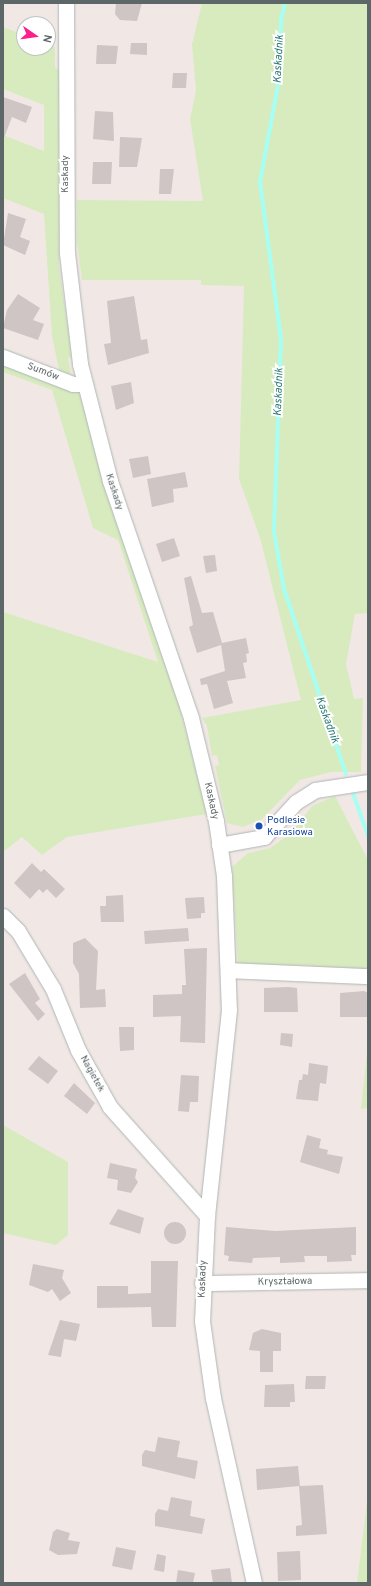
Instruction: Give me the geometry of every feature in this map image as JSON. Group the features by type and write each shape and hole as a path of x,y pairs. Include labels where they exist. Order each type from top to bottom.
{"street":[{"name":"Kaskady","path":"66,3 67,253 84,384 110,481 191,718 219,845 228,970 224,1067 207,1216 202,1283 207,1368 254,1583"},
{"name":"Sumów","path":"3,357 73,384 84,384"},
{"path":"219,845 264,837 296,802 314,790 368,782"},
{"name":"Nagietek","path":"3,916 18,931 53,989 78,1050 110,1107 207,1216"},
{"path":"228,970 368,976"},
{"name":"Kryształowa","path":"202,1283 368,1280"}],"green space":[{"path":"202,3 368,3 368,613 355,614 346,664 354,699 363,698 361,772 331,772 300,780 262,819 243,827 227,823 215,766 219,765 217,755 212,756 207,726 202,718 301,700 260,538 239,479 244,286 201,285 201,280 82,280 77,242 77,200 203,201 190,119 196,90 192,44"},
{"path":"3,27 16,32 16,56 55,56 55,67 59,70 59,265 72,357 68,358 71,374 68,375 59,370 52,336 44,214 3,198 3,135 44,151 44,105 3,89"},
{"path":"3,361 72,388 80,394 104,484 178,702 207,814 67,837 42,855 22,837 3,852 3,612 158,662 118,540 93,528 52,390 3,372"},
{"path":"335,796 368,860 368,970 319,971 311,965 238,966 232,867 248,853 270,848 290,834 312,806"},
{"path":"368,1043 368,1108 361,1109"},
{"path":"3,1125 68,1162 68,1235 56,1245 3,1233"},
{"path":"368,1493 368,1583 357,1583"}],"building":[{"path":"116,3 142,3 137,21 120,20 115,14"},
{"path":"131,43 147,43 147,55 130,54"},
{"path":"97,45 118,46 116,64 96,64"},
{"path":"173,73 187,73 186,88 172,88"},
{"path":"3,97 32,107 26,123 12,117 4,138"},
{"path":"95,111 113,112 114,141 93,139"},
{"path":"120,137 142,138 137,167 119,167"},
{"path":"93,162 112,162 111,184 92,184"},
{"path":"160,169 174,169 171,194 159,194"},
{"path":"8,213 26,219 20,237 30,241 25,255 3,245"},
{"path":"18,294 40,308 33,320 44,324 38,340 3,328 7,310"},
{"path":"134,296 141,340 147,339 149,353 108,365 104,344 111,343 107,301"},
{"path":"131,382 134,403 116,410 111,386"},
{"path":"148,456 151,474 133,478 129,459"},
{"path":"185,472 188,487 173,489 174,502 152,507 147,479"},
{"path":"174,538 180,556 162,562 156,544"},
{"path":"215,555 217,571 206,573 203,556"},
{"path":"191,576 202,613 213,612 222,643 246,638 249,653 246,654 247,662 243,663 246,678 227,681 233,703 214,709 207,684 201,685 200,679 225,671 221,645 197,653 189,627 193,625 184,578"},
{"path":"32,863 41,872 44,869 65,889 56,898 47,889 43,893 39,889 30,899 14,883"},
{"path":"123,895 124,922 101,922 100,906 106,906 106,896"},
{"path":"204,897 205,913 201,913 201,918 187,919 185,898"},
{"path":"188,928 189,941 145,944 144,931"},
{"path":"85,938 98,951 96,990 105,989 106,1007 80,1008 79,974 73,963 73,943"},
{"path":"207,948 205,1043 180,1042 181,1016 153,1017 153,995 182,994 182,985 186,985 184,949"},
{"path":"25,973 40,999 35,1003 45,1014 38,1021 9,984"},
{"path":"264,988 297,988 298,1012 264,1012"},
{"path":"364,991 368,993 368,1017 340,1017 340,993"},
{"path":"119,1027 134,1027 134,1050 120,1051"},
{"path":"281,1033 293,1034 292,1047 280,1045"},
{"path":"39,1056 58,1071 48,1084 28,1069"},
{"path":"309,1063 328,1066 326,1084 320,1083 318,1101 296,1099 299,1080 302,1080 303,1074 308,1075"},
{"path":"181,1075 199,1076 198,1102 190,1102 189,1112 178,1111"},
{"path":"74,1083 95,1103 87,1114 64,1096"},
{"path":"307,1135 321,1139 319,1148 328,1150 327,1154 343,1157 339,1174 300,1162"},
{"path":"110,1163 137,1169 135,1178 138,1182 131,1193 117,1190 118,1180 107,1178"},
{"path":"118,1209 144,1218 140,1234 109,1224"},
{"path":"175,1222 179,1223 185,1229 185,1237 179,1243 175,1244 171,1243 165,1237 164,1233 165,1229 171,1223"},
{"path":"226,1227 275,1231 356,1227 356,1255 351,1255 352,1261 327,1262 327,1256 304,1256 305,1262 280,1263 280,1257 253,1258 252,1263 228,1261 229,1256 224,1255"},
{"path":"151,1261 178,1261 176,1327 152,1327 151,1307 97,1308 97,1286 128,1286 128,1294 151,1293"},
{"path":"33,1264 64,1270 62,1278 71,1293 60,1301 52,1289 48,1292 29,1285"},
{"path":"60,1320 80,1324 76,1341 64,1339 61,1357 48,1355"},
{"path":"262,1329 281,1333 281,1351 273,1351 273,1372 260,1372 260,1351 249,1350 253,1333"},
{"path":"306,1376 326,1376 325,1389 305,1389"},
{"path":"294,1384 295,1402 290,1402 290,1407 264,1407 265,1385"},
{"path":"158,1437 180,1441 177,1457 198,1461 195,1479 142,1466 142,1455 145,1450 155,1452"},
{"path":"298,1466 300,1486 323,1485 327,1534 296,1536 296,1526 302,1525 299,1486 257,1490 256,1469"},
{"path":"171,1497 192,1501 190,1516 205,1519 202,1534 155,1526 155,1514 158,1509 168,1511"},
{"path":"57,1529 70,1533 68,1540 80,1542 77,1554 58,1555 49,1550 53,1532"},
{"path":"116,1547 136,1551 132,1570 112,1566"},
{"path":"300,1551 301,1580 278,1581 277,1552"},
{"path":"157,1554 166,1556 164,1572 154,1570"},
{"path":"230,1568 232,1583 213,1583 211,1570"},
{"path":"178,1570 195,1573 193,1583 176,1583"}],"waterway":[{"name":"Kaskadnik","path":"285,3 281,20 280,74 260,182 281,339 274,532 284,589 346,774"},
{"name":"Kaskadnik","path":"353,793 368,836"}],"place":[{"name":"Podlesie Karasiowa","path":"259,826"}]}
